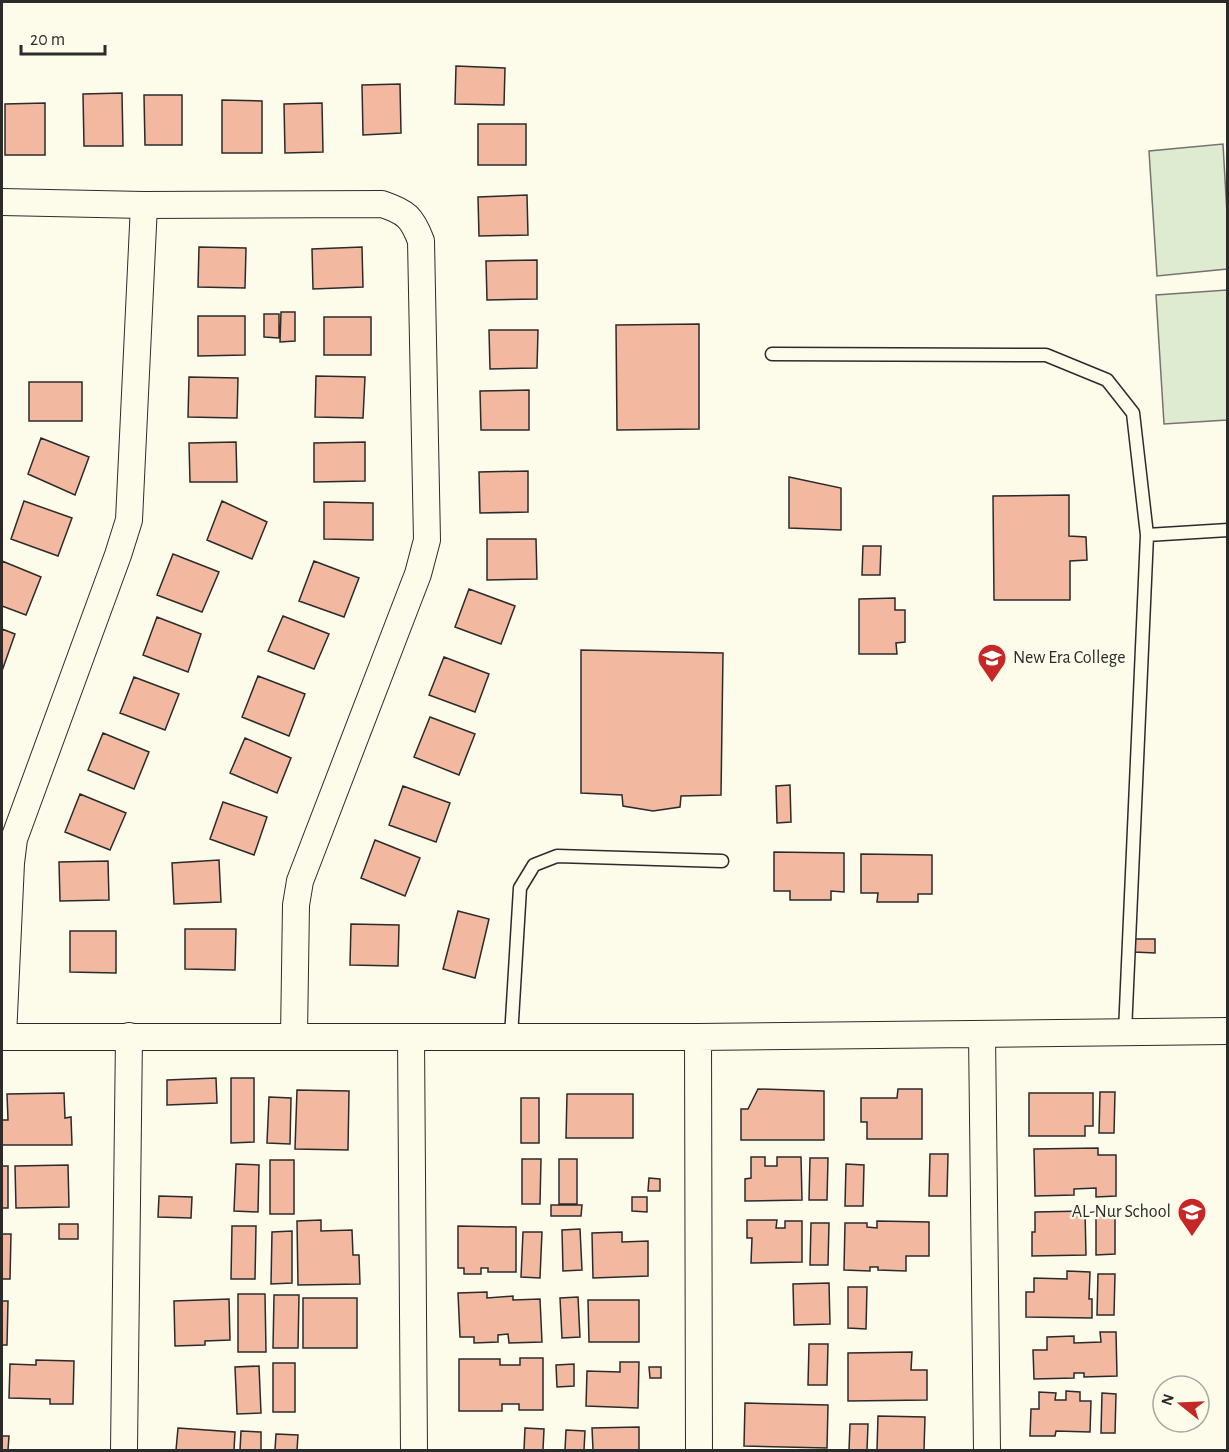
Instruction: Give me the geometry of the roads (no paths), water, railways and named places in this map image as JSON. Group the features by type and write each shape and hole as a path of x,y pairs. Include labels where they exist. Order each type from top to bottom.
{"street":[{"path":"2,202 144,205 382,204 402,211 415,224 421,241 427,540 418,574 300,881 296,905 294,1036"},
{"path":"144,205 129,520 14,839 2,1037 699,1037 1227,1031"},
{"path":"982,1034 987,1450"},
{"path":"124,1450 129,1036"},
{"path":"411,1037 414,1450"},
{"path":"699,1037 699,1450"}],"lane":[{"path":"772,354 1046,355 1107,380 1133,413 1147,535 1125,1032"},
{"path":"1147,535 1227,530"},
{"path":"511,1037 520,888 534,865 557,856 722,861"}],"place":[{"name":"New Era College","path":"992,684"},
{"name":"AL-Nur School","path":"1192,1238"}]}
